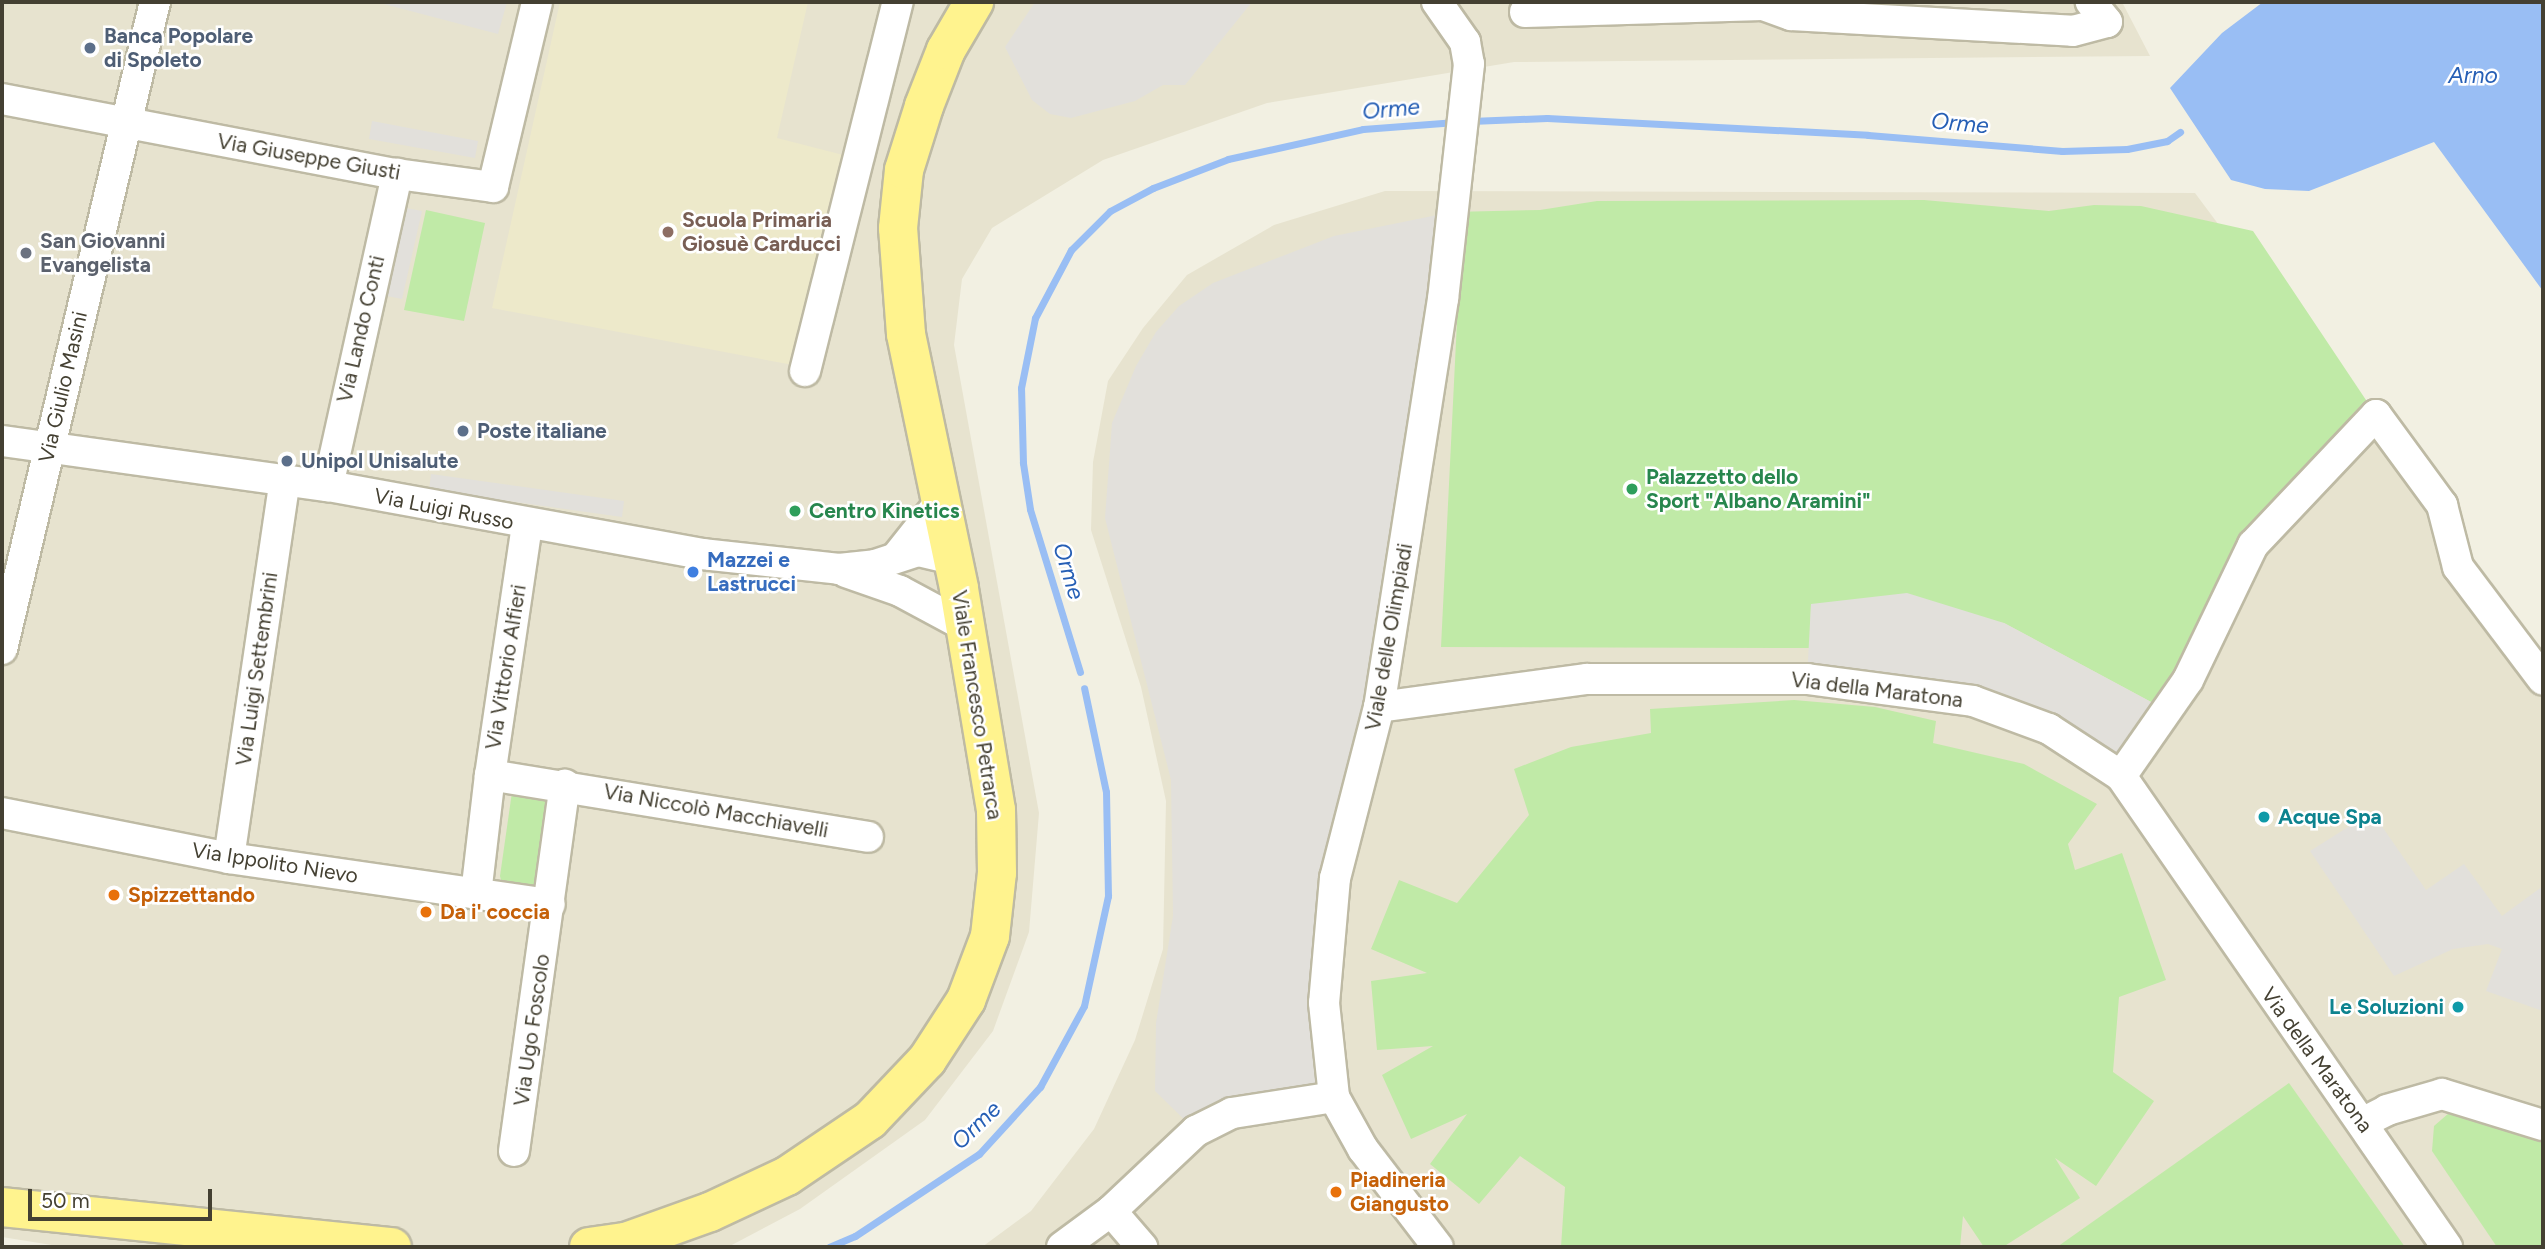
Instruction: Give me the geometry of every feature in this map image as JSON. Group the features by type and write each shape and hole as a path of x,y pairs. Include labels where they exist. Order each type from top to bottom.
{"main road":[{"name":"Viale Francesco Petrarca","path":"589,1247 626,1242 709,1212 787,1176 870,1119 901,1092 966,1000 990,936 998,873 996,810 967,627 906,334 898,229 904,170 924,106 946,50 974,2"},
{"path":"2,1207 392,1247"}],"street":[{"name":"Via Giulio Masini","path":"2,649 155,2"},
{"name":"Via Giuseppe Giusti","path":"2,99 397,174 493,187 537,2"},
{"path":"805,371 898,2"},
{"name":"Viale delle Olimpiadi","path":"1437,2 1465,42 1469,64 1443,299 1380,707 1335,878 1324,1003 1334,1097 1363,1149 1438,1247"},
{"path":"1525,12 1761,3 1790,15 2073,31 2099,12"},
{"name":"Via Lando Conti","path":"328,486 397,174"},
{"path":"2120,776 2188,680 2253,545 2376,415 2442,505 2458,567 2543,680"},
{"name":"Via Luigi Russo","path":"2,442 328,486 527,525 702,554 839,569 875,565 898,555 918,551 956,573"},
{"name":"Via Luigi Settembrini","path":"229,858 285,480"},
{"name":"Via Luigi Russo","path":"898,555 914,540 941,501"},
{"name":"Via Vittorio Alfieri","path":"527,525 489,775 565,785"},
{"name":"Via Luigi Russo","path":"839,569 904,593 967,627"},
{"name":"Via Luigi Russo","path":"904,593 956,573"},
{"name":"Via della Maratona","path":"1380,707 1587,679 1807,679 1973,701 2049,729 2120,776 2447,1247"},
{"path":"476,894 489,775"},
{"name":"Via Niccolò Macchiavelli","path":"565,785 868,837"},
{"name":"Via Ugo Foscolo","path":"514,1151 565,785"},
{"name":"Via Ippolito Nievo","path":"2,813 229,858 550,904"},
{"path":"2362,1123 2387,1110 2442,1094 2543,1125"},
{"path":"1062,1247 1111,1211 1196,1131 1232,1113 1334,1097"},
{"path":"1111,1211 1142,1247"}],"shaded area":[{"path":"2,2 2122,2 2150,56 1514,62 1267,103 1103,160 992,228 962,279 954,345 1039,813 1029,932 993,1031 925,1120 800,1209 728,1247 64,1247 2,1237"},
{"path":"376,2 507,2 498,34"},
{"name":"Scuola Primaria Giosuè Carducci","path":"560,2 808,2 777,138 847,156 793,365 492,308"},
{"path":"1035,2 1252,2 1185,85 1163,85 1135,101 1071,118 1050,114 1032,100 1005,47"},
{"path":"372,121 478,141 475,158 369,139"},
{"path":"1385,191 2195,193 2543,659 2543,1247 982,1247 1031,1211 1094,1129 1135,1040 1163,949 1166,801 1141,687 1091,530 1093,462 1108,381 1143,328 1187,275 1274,225"},
{"path":"406,208 422,211 402,299 387,296"},
{"path":"1452,212 1335,878 1334,1097 1196,1131 1155,1091 1156,1023 1173,916 1171,780 1105,518 1112,423 1136,366 1156,332 1179,306 1213,283 1334,236"},
{"path":"431,474 624,501 622,517 429,490"},
{"path":"1907,593 2004,623 2166,710 2121,776 2049,729 1807,679 1811,604"},
{"path":"2372,812 2426,890 2464,864 2502,916 2543,886 2543,1011 2486,991 2502,949 2488,944 2453,949 2394,976 2310,851"}],"green space":[{"path":"1924,200 2049,211 2094,205 2141,206 2253,231 2376,415 2302,489 2166,710 2004,623 1811,604 1810,648 1441,647 1460,260 1452,212 1540,210 1597,201"},
{"path":"426,210 485,223 464,321 404,310"},
{"path":"1794,700 1875,707 1936,721 1933,743 2024,764 2097,804 2068,844 2075,870 2122,853 2166,980 2119,997 2113,1072 2154,1101 2096,1186 2055,1158 2080,1198 2003,1247 1984,1247 1963,1216 1960,1247 1561,1247 1565,1187 1520,1156 1479,1204 1430,1164 1467,1114 1411,1139 1382,1075 1433,1046 1377,1050 1371,981 1427,973 1371,949 1399,880 1457,903 1529,815 1514,769 1571,747 1651,733 1650,709"},
{"path":"512,792 550,796 536,889 502,884 500,876"},
{"path":"2289,1083 2405,1247 2057,1247"},
{"path":"2449,1113 2543,1141 2543,1247 2497,1247 2432,1151 2434,1126"}],"water":[{"name":"Arno","path":"2263,2 2543,2 2543,291 2434,142 2309,191 2265,189 2231,180 2170,88 2222,33"}],"waterway":[{"name":"Orme","path":"1471,121 1547,118 1868,135 2062,151 2127,149 2167,141 2180,132"},
{"name":"Orme","path":"1080,672 1030,509 1023,463 1021,388 1035,318 1071,250 1110,211 1153,188 1228,159 1363,129 1456,122"},
{"name":"Orme","path":"829,1247 855,1236 979,1154 1040,1087 1084,1006 1108,896 1106,792 1084,688"}],"place":[{"name":"Banca Popolare di Spoleto","path":"90,48"},
{"name":"Scuola Primaria Giosuè Carducci","path":"668,232"},
{"name":"San Giovanni Evangelista","path":"26,253"},
{"name":"Poste italiane","path":"463,431"},
{"name":"Unipol Unisalute","path":"287,461"},
{"name":"Palazzetto dello Sport \"Albano Aramini\"","path":"1632,489"},
{"name":"Centro Kinetics","path":"795,511"},
{"name":"Mazzei e Lastrucci","path":"693,572"},
{"name":"Acque Spa","path":"2264,817"},
{"name":"Spizzettando","path":"114,895"},
{"name":"Da i' coccia","path":"426,912"},
{"name":"Le Soluzioni","path":"2458,1007"},
{"name":"Piadineria Giangusto","path":"1336,1192"}]}
